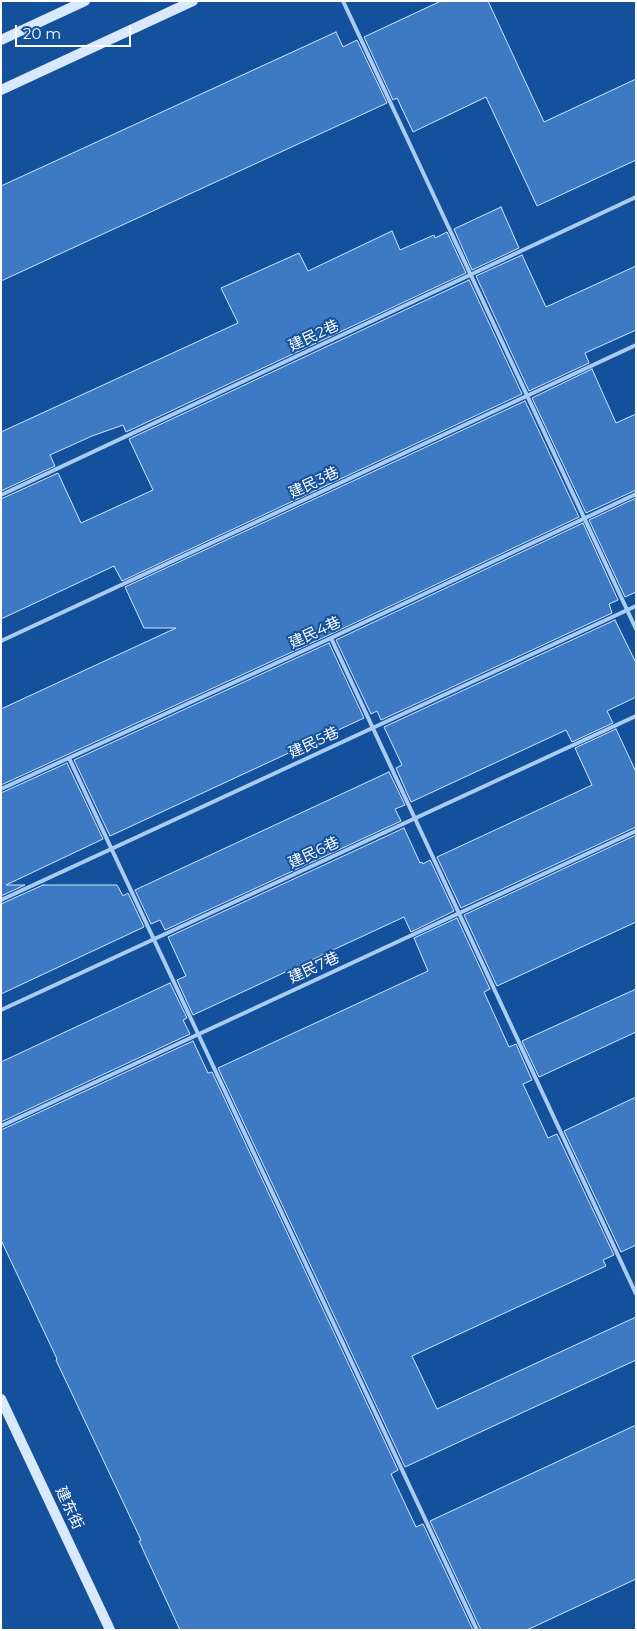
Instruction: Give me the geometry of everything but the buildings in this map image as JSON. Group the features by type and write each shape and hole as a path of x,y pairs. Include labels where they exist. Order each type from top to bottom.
{"street":[{"path":"1,40 85,1"},
{"path":"1,90 193,1"},
{"name":"建东街","path":"1,1399 110,1630"}],"lane":[{"path":"343,1 636,629"},
{"name":"建民2巷","path":"1,495 636,197"},
{"name":"建民3巷","path":"1,641 636,345"},
{"name":"建民4巷","path":"1,789 332,638 636,494"},
{"name":"建民5巷","path":"1,900 636,606"},
{"path":"332,638 636,1294"},
{"name":"建民6巷","path":"1,1010 636,716"},
{"path":"69,758 477,1630"},
{"name":"建民7巷","path":"1,1126 636,831"}]}
